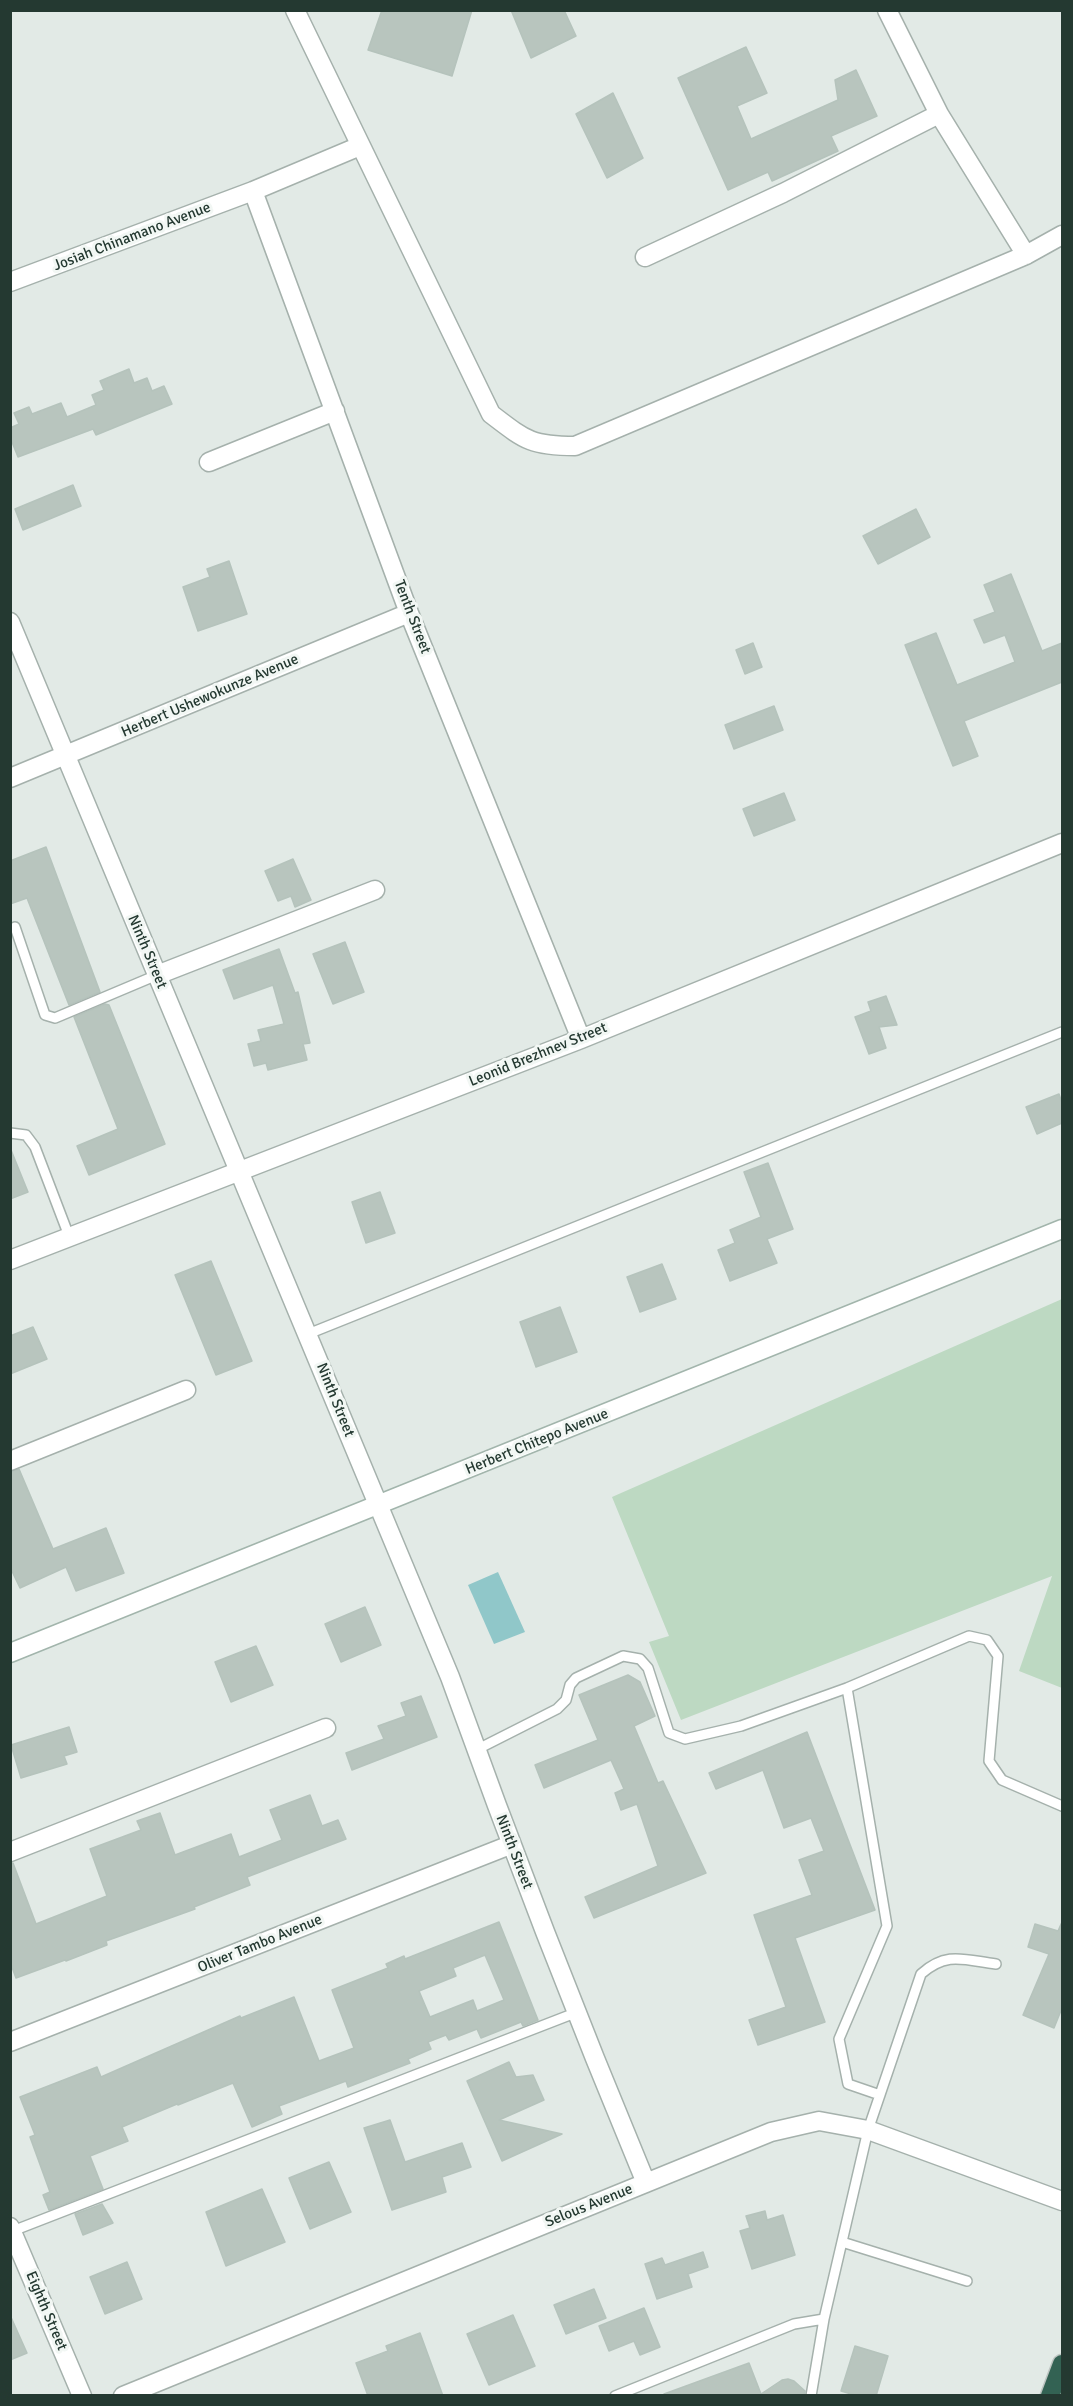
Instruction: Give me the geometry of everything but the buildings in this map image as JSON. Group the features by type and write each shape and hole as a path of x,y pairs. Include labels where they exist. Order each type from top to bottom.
{"highway":[{"path":"1050,2396 1062,2364"}],"street":[{"path":"295,10 491,414 522,438 547,446 575,446 1026,255 1062,236"},
{"path":"887,10 939,114 1026,255"},
{"path":"645,257 783,193 939,114"},
{"name":"Josiah Chinamano Avenue","path":"10,282 253,191 360,146"},
{"name":"Tenth Street","path":"253,191 409,613 581,1039"},
{"path":"208,462 335,411"},
{"name":"Herbert Ushewokunze Avenue","path":"10,778 409,613"},
{"name":"Ninth Street","path":"10,622 450,1677 510,1845 575,2013 646,2182"},
{"name":"Leonid Brezhnev Street","path":"10,1260 581,1039 1062,843"},
{"path":"157,975 375,890"},
{"name":"Herbert Chitepo Avenue","path":"10,1653 1062,1229"},
{"path":"10,1461 186,1390"},
{"path":"10,1852 326,1728"},
{"name":"Oliver Tambo Avenue","path":"10,2043 510,1845"},
{"name":"Selous Avenue","path":"123,2396 771,2132 819,2121 868,2130 1062,2201"},
{"name":"Eighth Street","path":"11,2230 82,2396"}],"lane":[{"path":"15,927 45,1015 55,1018 157,975"},
{"path":"308,1334 1062,1032"},
{"path":"10,1132 26,1135 35,1147 69,1236"},
{"path":"476,1750 557,1708 566,1700 570,1685 576,1678 623,1656 640,1659 648,1668 669,1733 685,1739 741,1726 846,1688 969,1636 987,1640 998,1656 989,1761 1002,1780 1062,1806"},
{"path":"846,1688 887,1926 839,2039 848,2084 880,2095"},
{"path":"811,2396 824,2319 868,2130 921,1974 933,1963 946,1959 996,1964"},
{"path":"11,2230 575,2013"},
{"path":"842,2242 967,2281"},
{"path":"615,2396 794,2324 824,2319"}],"green space":[{"path":"1062,1299 1062,1688 1019,1671 1052,1576 681,1720 649,1642 669,1636 612,1497"}],"water":[{"path":"498,1572 525,1632 494,1644 468,1585"}]}
